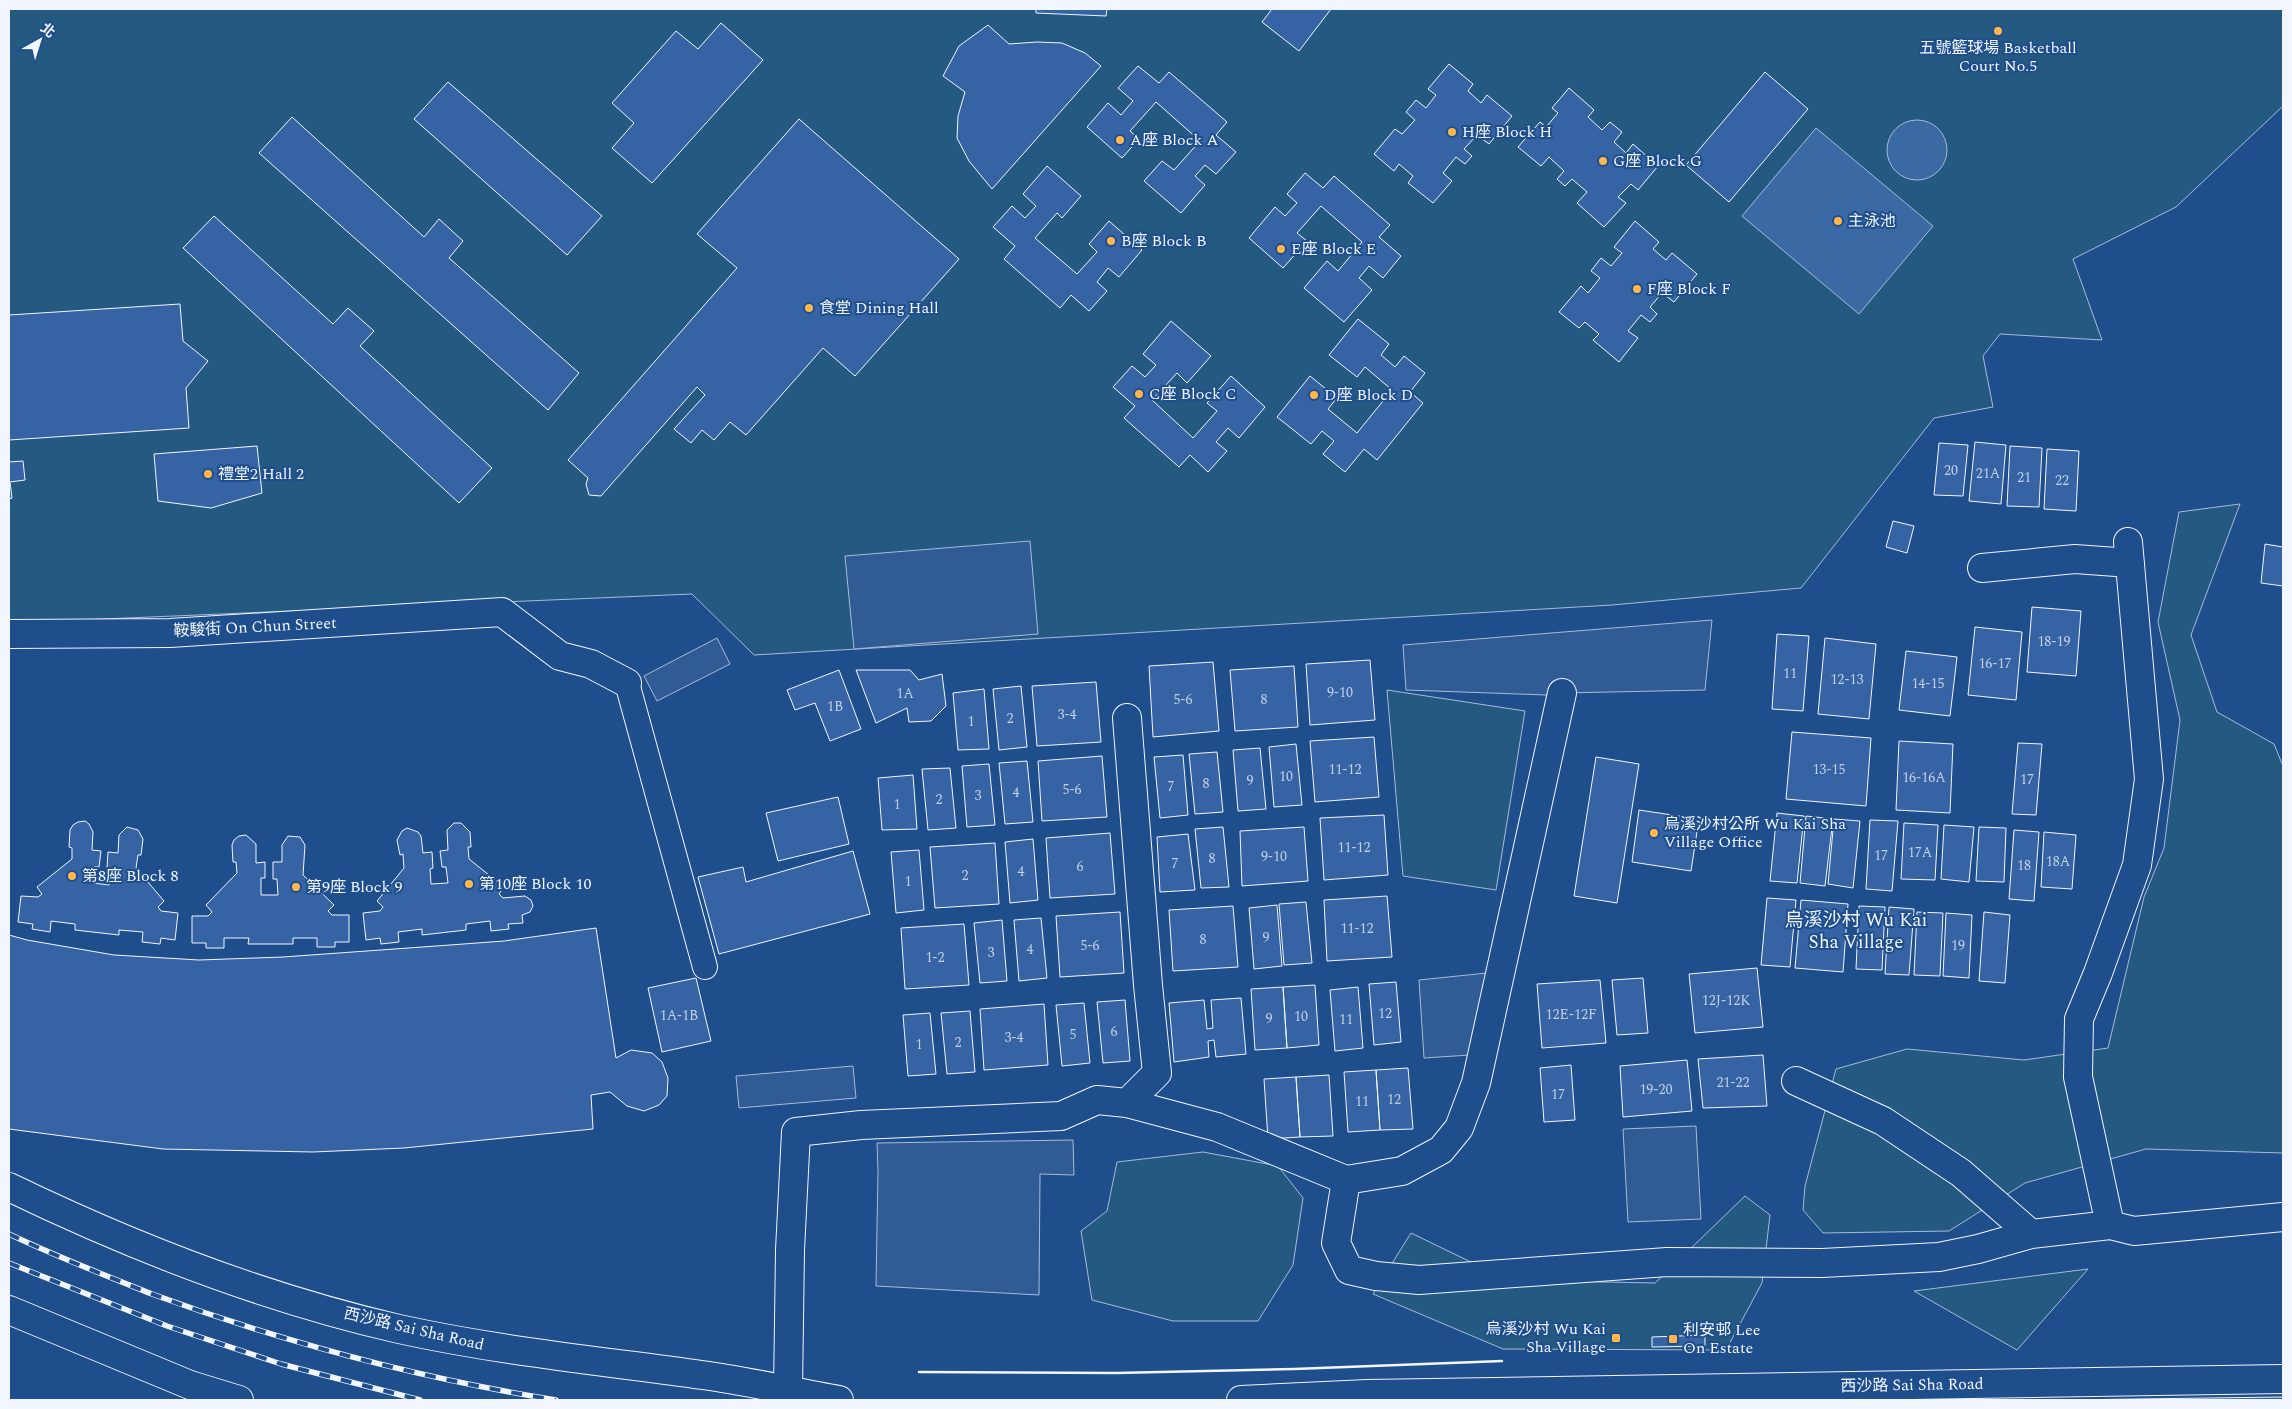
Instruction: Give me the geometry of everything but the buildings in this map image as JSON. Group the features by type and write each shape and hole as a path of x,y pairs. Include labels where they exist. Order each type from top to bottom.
{"street":[{"path":"1982,568 2129,553 2149,780 2137,865 2098,973 2079,1019 2078,1077 2110,1226"},
{"name":"鞍駿街 On Chun Street","path":"9,634 170,633 502,612 560,656 591,664 627,683"},
{"path":"627,683 705,967"},
{"path":"788,1392 790,1250 796,1132 861,1126 1061,1116 1097,1100 1127,1103 1217,1127 1346,1180 1402,1172 1440,1150 1459,1128 1476,1083 1562,693"},
{"path":"1127,718 1148,985 1157,1073 1127,1103"},
{"path":"1796,1081 1883,1121 1961,1173 2031,1234"},
{"path":"1346,1180 1336,1243 1349,1270 1376,1276 1419,1280 1667,1262 1822,1263 1939,1256 1978,1249 2031,1234 2110,1226 2134,1231 2283,1217"},
{"name":"西沙路 Sai Sha Road","path":"9,1187 56,1210 171,1258 279,1296 398,1328 523,1352 705,1376 839,1400"},
{"path":"9,1310 190,1385 239,1400"},
{"name":"西沙路 Sai Sha Road","path":"1241,1400 1367,1394 2283,1379"}],"shaded area":[{"path":"9,9 2283,9 2283,106 2176,207 2073,259 2102,340 2000,334 1983,356 1993,407 1934,418 1801,588 1612,605 754,655 692,594 9,623"},
{"path":"1911,120 1923,120 1939,128 1945,138 1947,150 1945,162 1939,172 1923,180 1911,180 1895,172 1887,156 1887,144 1895,128"},
{"name":"主泳池","path":"1816,128 1933,226 1859,314 1742,216"},
{"path":"2240,504 2191,635 2217,712 2274,744 2283,766 2283,1153 2146,1149 2025,1183 1949,1231 1823,1233 1803,1210 1805,1186 1836,1069 1907,1049 2024,1060 2108,1048 2144,897 2164,848 2180,720 2158,622 2179,512"},
{"path":"1030,541 1038,634 854,649 845,556"},
{"path":"1712,620 1705,690 1546,695 1406,690 1403,645"},
{"path":"717,638 730,664 657,701 644,676"},
{"path":"1387,690 1525,711 1496,890 1403,876"},
{"path":"1487,973 1470,1055 1424,1058 1419,980"},
{"path":"853,1066 856,1098 739,1108 736,1076"},
{"path":"1696,1126 1701,1219 1628,1222 1623,1129"},
{"path":"1073,1140 1074,1175 1040,1174 1039,1295 876,1286 877,1143"},
{"path":"1203,1152 1278,1166 1303,1198 1293,1265 1258,1321 1173,1321 1092,1300 1081,1231 1107,1211 1117,1162"},
{"path":"1745,1196 1770,1215 1762,1283 1726,1350 1503,1349 1373,1294 1411,1233 1508,1280 1655,1283"},
{"path":"2088,1269 2017,1350 1914,1291"}],"railway":[{"path":"9,1234 62,1258 152,1294 251,1328 351,1357 453,1381 556,1400"},
{"path":"9,1263 167,1326 281,1364 420,1400"}],"wall":[{"path":"919,1372 1116,1373 1294,1369 1502,1361"}],"place":[{"name":"五號籃球場 Basketball Court No.5","path":"1998,31"},
{"name":"H座 Block H","path":"1452,132"},
{"name":"A座 Block A","path":"1120,140"},
{"name":"G座 Block G","path":"1603,161"},
{"name":"主泳池","path":"1838,221"},
{"name":"B座 Block B","path":"1111,241"},
{"name":"E座 Block E","path":"1281,249"},
{"name":"F座 Block F","path":"1637,289"},
{"name":"食堂 Dining Hall","path":"809,308"},
{"name":"C座 Block C","path":"1139,394"},
{"name":"D座 Block D","path":"1314,395"},
{"name":"禮堂2 Hall 2","path":"208,474"},
{"name":"烏溪沙村公所 Wu Kai Sha Village Office","path":"1654,833"},
{"name":"第8座 Block 8","path":"72,876"},
{"name":"第10座 Block 10","path":"469,884"},
{"name":"第9座 Block 9","path":"296,887"},
{"name":"烏溪沙村 Wu Kai Sha Village","path":"1616,1338"},
{"name":"利安邨 Lee On Estate","path":"1673,1339"}],"district":[{"name":"烏溪沙村 Wu Kai Sha Village","path":"1856,931"}]}
